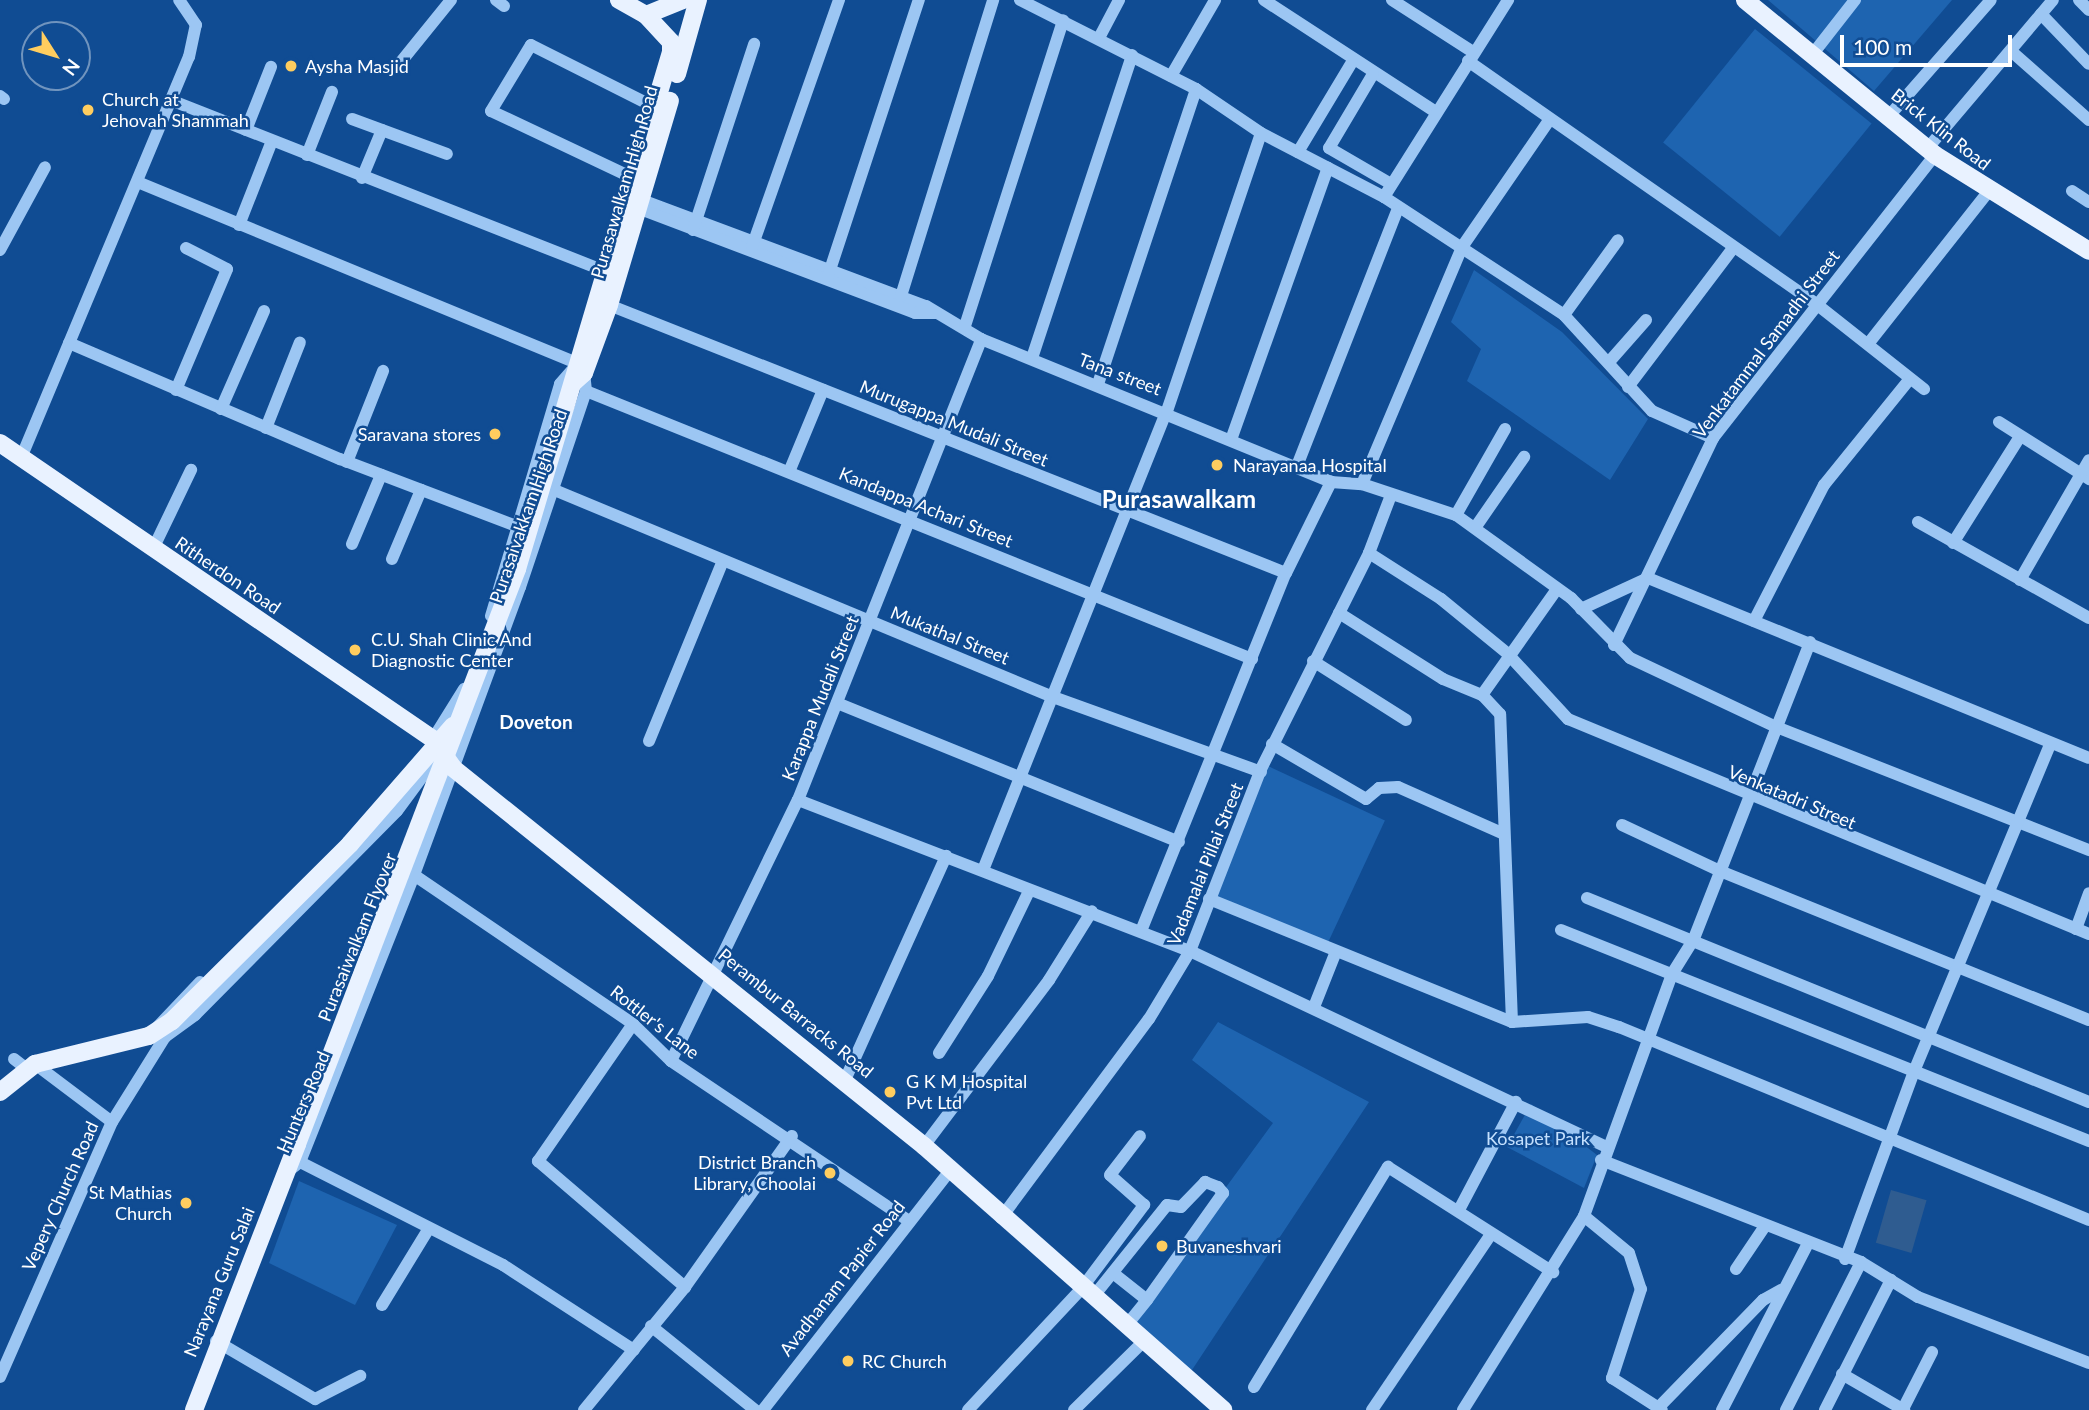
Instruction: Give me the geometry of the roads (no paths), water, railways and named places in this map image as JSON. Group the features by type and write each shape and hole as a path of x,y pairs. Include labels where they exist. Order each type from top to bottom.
{"main road":[{"path":"646,15 683,0"},
{"name":"Purasawalkam High Road","path":"578,376 607,272 637,196 698,0"},
{"name":"Brick Klin Road","path":"1745,0 1931,152 1988,192 2089,251"},
{"name":"Purasawalkam High Road","path":"578,376 609,305 637,196 671,42 646,15 622,3"},
{"name":"Purasaiwalkam Flyover","path":"295,1160 512,582 567,403 578,376"},
{"name":"Ritherdon Road","path":"0,443 442,755"},
{"name":"Purasaiwalkam Flyover","path":"162,1031 380,813 461,715"},
{"name":"Perambur Barracks Road","path":"442,755 924,1146 1001,1218 1223,1410"},
{"path":"2,1087 25,1064 162,1031"},
{"name":"Narayana Guru Salai","path":"194,1410 216,1341 295,1160"}],"street":[{"path":"21,458 173,101 196,32 191,13 178,0"},
{"path":"400,63 451,0"},
{"path":"752,248 839,0"},
{"path":"829,274 919,0"},
{"path":"901,296 993,0"},
{"path":"1020,0 1196,89 1261,133 1384,197 1397,211 1462,247 1564,315 1652,411 1713,438"},
{"path":"1099,38 1119,0"},
{"path":"1171,76 1215,0"},
{"path":"1264,0 1352,62 1434,111"},
{"path":"1392,0 1471,57 1548,122 1815,303 1909,380 1924,389"},
{"path":"1384,197 1434,111 1508,0"},
{"path":"1812,55 1855,0"},
{"path":"1889,116 1991,0"},
{"name":"Venkatammal Samadhi Street","path":"1614,645 1713,438 1931,152 2053,0"},
{"path":"2079,0 2089,10"},
{"path":"2041,14 2089,64"},
{"path":"965,326 1063,20"},
{"path":"694,226 754,44"},
{"path":"656,108 531,45 491,111 694,226 829,274 915,313 936,313"},
{"path":"2011,51 2089,120"},
{"path":"1032,358 1132,55"},
{"path":"1298,152 1352,62"},
{"path":"246,130 271,67"},
{"path":"1373,74 1329,148 1391,184"},
{"path":"1098,384 1196,89"},
{"path":"307,155 332,92"},
{"path":"173,101 362,178 607,272"},
{"path":"352,119 447,154"},
{"path":"1362,484 1462,247 1548,122"},
{"path":"362,178 382,130"},
{"path":"983,870 1023,776 1167,411 1261,133"},
{"path":"239,225 272,141"},
{"path":"0,250 45,167"},
{"path":"1232,437 1328,168"},
{"name":"Kandappa Achari Street","path":"140,183 789,472 910,518 1252,659"},
{"path":"2073,191 2089,202"},
{"path":"1868,344 1988,192"},
{"path":"1297,466 1397,211"},
{"path":"1564,315 1618,240"},
{"path":"176,390 227,269 186,248"},
{"path":"1628,387 1733,248"},
{"name":"Tana street","path":"829,274 901,296 965,326 981,339 1232,437 1331,482 1362,484 1456,515 1477,525 1557,589 1614,645 1693,691 1774,726 2089,850"},
{"name":"Murugappa Mudali Street","path":"609,305 1286,573"},
{"path":"221,409 264,311"},
{"path":"1609,362 1646,320"},
{"name":"Karappa Mudali Street","path":"671,1060 798,800 981,339"},
{"path":"266,428 300,342"},
{"path":"69,343 347,462 519,527"},
{"path":"347,462 383,371"},
{"path":"578,376 560,383 519,527 477,659 442,755 425,786 285,1154 428,1230 503,1265 634,1350"},
{"name":"Purasaivakkam High Road","path":"442,755 552,489 578,376"},
{"path":"1754,621 1824,485 1909,380"},
{"path":"789,472 823,390"},
{"path":"1999,422 2019,438 2085,477"},
{"path":"1456,515 1505,429"},
{"path":"1953,543 2019,438"},
{"path":"1477,525 1524,457"},
{"path":"2020,579 2085,477 2089,460"},
{"path":"153,549 191,470"},
{"path":"352,544 381,475"},
{"path":"1141,931 1286,573 1331,482"},
{"name":"Mukathal Street","path":"552,489 722,562 1053,697 1261,772"},
{"path":"392,559 421,490"},
{"name":"Vadamalai Pillai Street","path":"1001,1218 1149,1019 1190,951 1272,744 1369,553 1391,495"},
{"path":"1918,522 2089,618"},
{"name":"Venkatadri Street","path":"1369,553 1441,599 1507,653 1568,719 1748,798 2089,934"},
{"path":"649,741 722,562"},
{"path":"1581,610 1648,578 2089,758"},
{"path":"1482,695 1507,653 1557,589"},
{"path":"1339,613 1443,679 1482,695 1500,714 1512,1022"},
{"path":"1464,1410 1553,1272 1584,1216 1605,1146 1650,1039 1672,974 1693,942 1774,726 1810,642"},
{"path":"1313,661 1406,720"},
{"path":"837,703 1023,776 1179,842"},
{"path":"1845,1259 1915,1069 1931,1041 2051,743"},
{"path":"1272,744 1366,799 1378,788 1398,788 1504,834"},
{"name":"Vepery Church Road","path":"0,1377 112,1122 162,1031 157,1021 385,797 442,755"},
{"name":"Hunters Road","path":"295,1160 414,875 442,800 442,755"},
{"path":"425,786 442,800"},
{"path":"162,1031 195,1015 425,786"},
{"path":"385,797 397,811"},
{"path":"798,800 1190,951 1605,1146"},
{"path":"1622,825 1720,871 2089,1020"},
{"path":"845,1080 946,856"},
{"name":"Rottler's Lane","path":"414,875 633,1024 671,1060 792,1136 908,1220"},
{"path":"939,1054 988,976 1029,891"},
{"path":"2076,929 2089,893"},
{"path":"1587,898 1931,1041 2089,1102"},
{"path":"1209,899 1335,954 1512,1022 1588,1017 1650,1039 2089,1220"},
{"path":"924,1146 1049,980 1092,911"},
{"path":"1561,930 1915,1069 2089,1142"},
{"path":"1314,1007 1335,954"},
{"path":"633,1024 538,1161 685,1287"},
{"path":"25,1064 112,1122"},
{"path":"1516,1102 1457,1213 1553,1272"},
{"path":"584,1410 685,1287 792,1136"},
{"path":"1088,1293 1144,1205 1110,1175 1140,1136"},
{"path":"1601,1160 1807,1245 1861,1262 1918,1297 2089,1363"},
{"path":"1254,1387 1388,1167 1460,1208"},
{"name":"Avadhanam Papier Road","path":"762,1410 908,1220 951,1169"},
{"path":"968,1410 1088,1293 1113,1273 1167,1205 1181,1207 1205,1182 1218,1187 1223,1194 1126,1326"},
{"path":"1584,1216 1629,1253 1641,1289 1612,1378 1660,1409 1763,1300 1781,1290"},
{"path":"1736,1269 1765,1226"},
{"path":"382,1305 428,1230"},
{"path":"1372,1410 1491,1234"},
{"path":"1722,1410 1781,1290 1807,1245"},
{"path":"1786,1410 1861,1262"},
{"path":"1113,1273 1147,1300"},
{"path":"1825,1410 1891,1280"},
{"path":"651,1326 755,1410"},
{"path":"216,1341 315,1399 360,1376"},
{"path":"1074,1410 1143,1341"},
{"path":"1842,1374 1904,1410 1932,1352"}],"place":[{"name":"Aysha Masjid","path":"291,66"},
{"name":"Church at Jehovah Shammah","path":"88,110"},
{"name":"Saravana stores","path":"495,434"},
{"name":"Narayanaa Hospital","path":"1217,465"},
{"name":"C.U. Shah Clinic And Diagnostic Center","path":"355,650"},
{"name":"G K M Hospital Pvt Ltd","path":"890,1092"},
{"name":"District Branch Library, Choolai","path":"830,1173"},
{"name":"St Mathias Church","path":"186,1203"},
{"name":"Buvaneshvari","path":"1162,1246"},
{"name":"RC Church","path":"848,1361"}],"district":[{"name":"Purasawalkam","path":"1179,499"},
{"name":"Doveton","path":"536,722"}],"park label":[{"name":"Kosapet Park","path":"1538,1138"}]}
